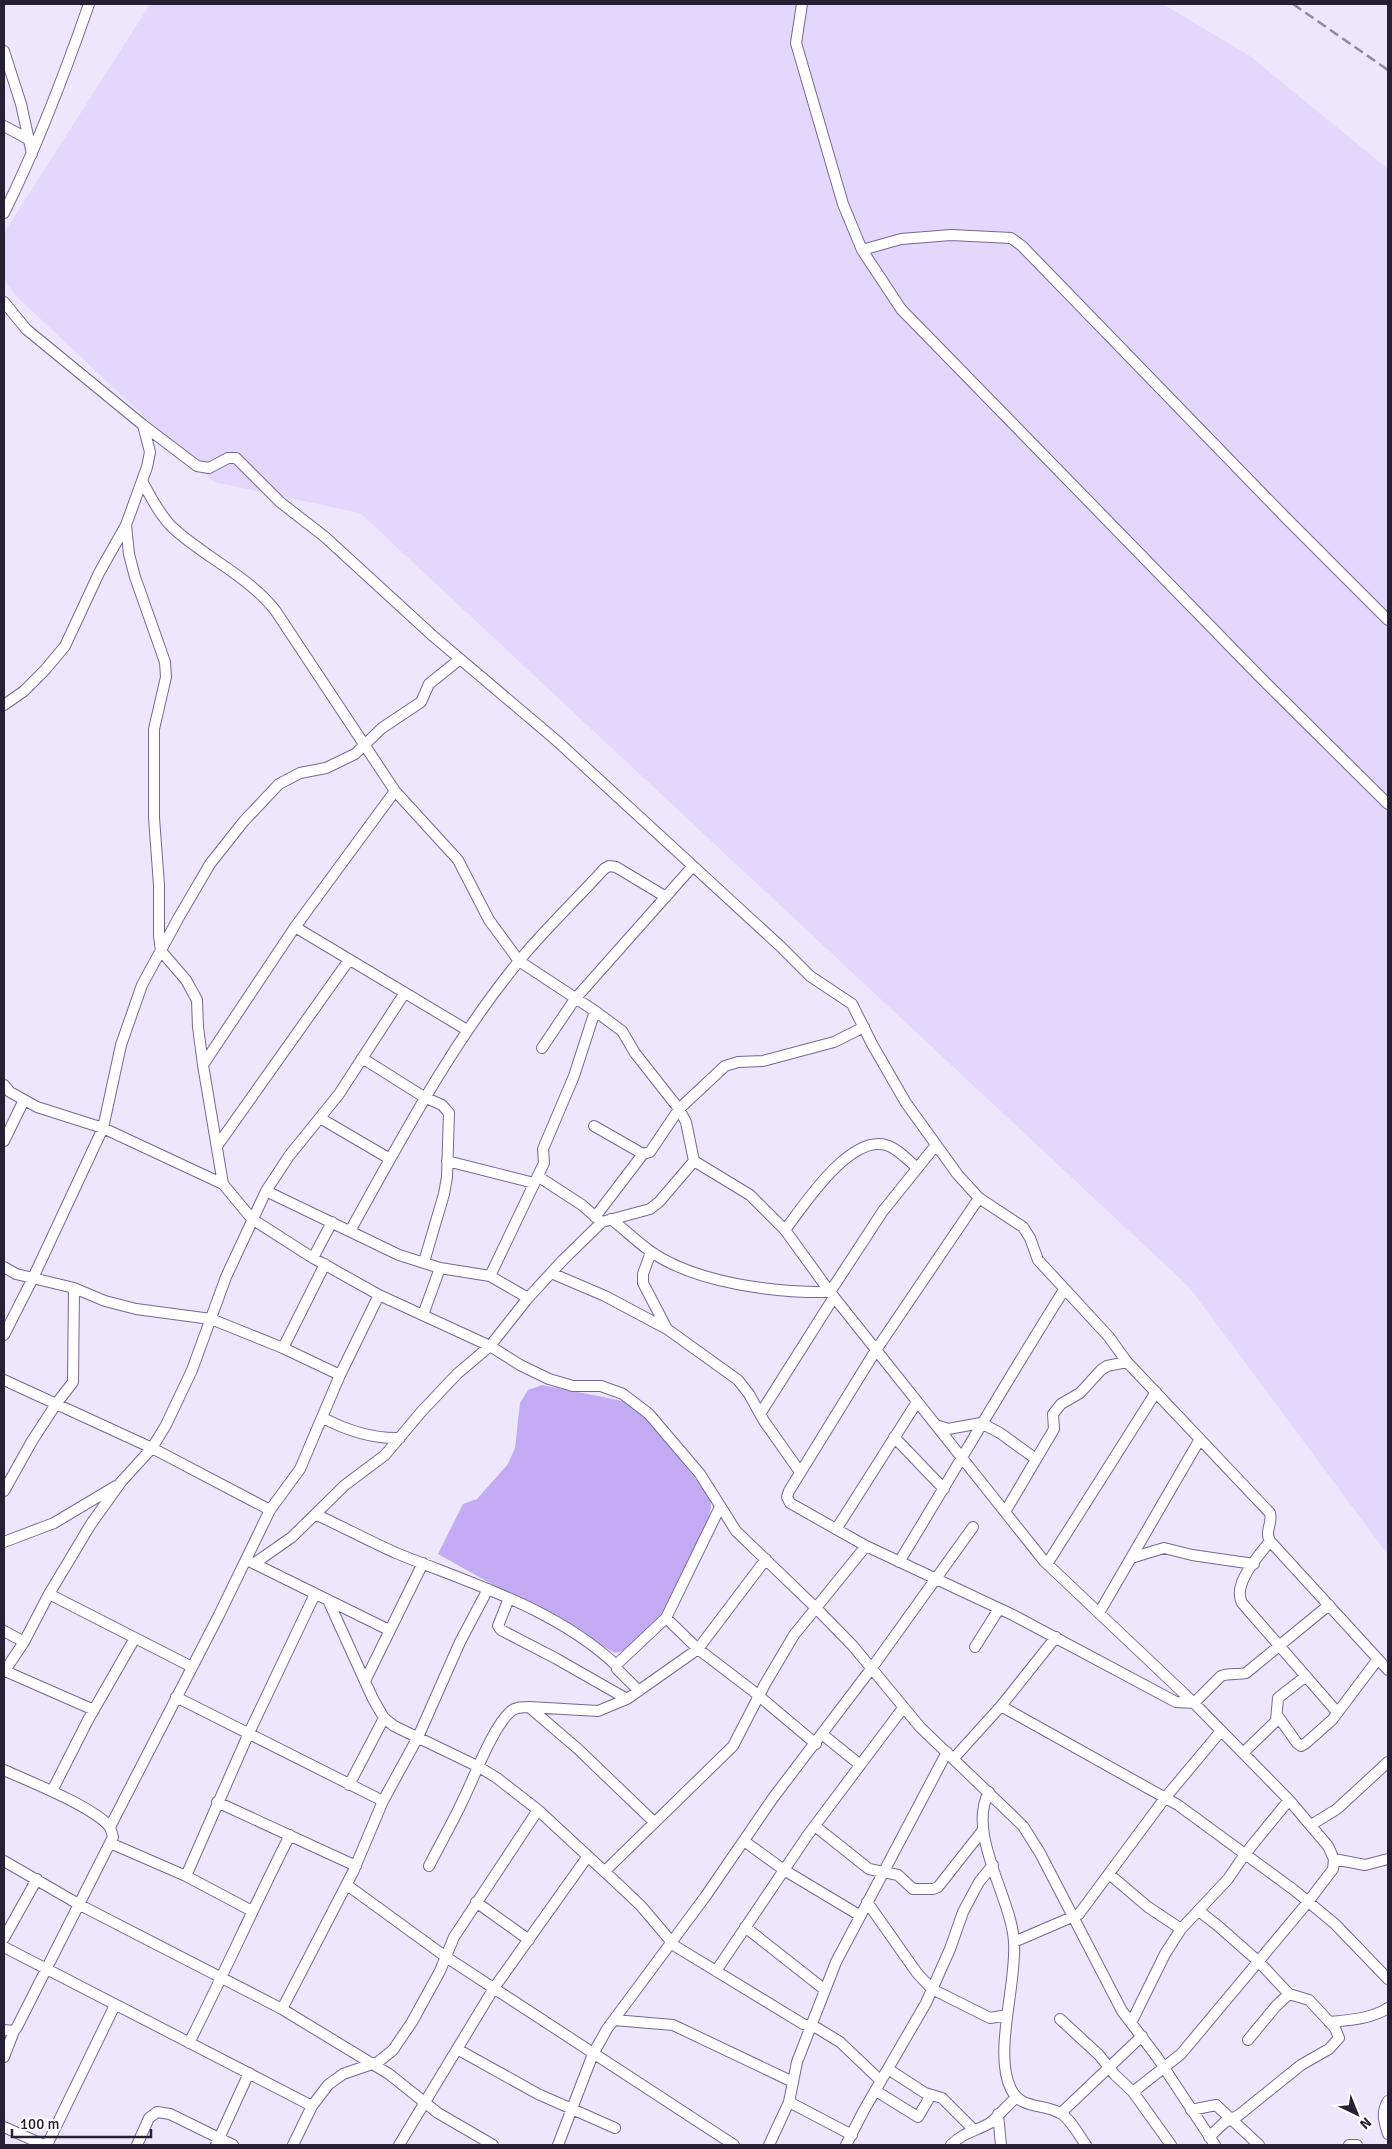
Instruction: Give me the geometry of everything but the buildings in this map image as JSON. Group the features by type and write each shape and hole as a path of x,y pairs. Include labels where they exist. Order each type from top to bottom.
{"street":[{"path":"4,213 61,86 89,4"},
{"path":"802,4 796,43 843,204 862,250 901,309 1262,679 1388,804"},
{"path":"4,51 21,104 32,154"},
{"path":"4,126 28,138"},
{"path":"862,250 901,239 951,235 1011,238 1022,246 1285,517 1388,620"},
{"path":"4,302 26,329 143,425 197,466 209,468 228,458 236,458 280,502 325,537 460,659 557,741 810,976 852,1004 906,1103 958,1175 979,1198 1024,1228 1038,1260 1109,1337 1127,1362 1270,1513 1272,1520 1268,1537 1270,1541 1388,1670"},
{"path":"4,706 24,691 45,670 64,646 99,573 126,524 142,482 150,452 143,425"},
{"path":"142,482 158,510 172,526 263,595 275,610 365,743 395,791 458,860 489,920 519,961 622,1031 635,1053 679,1109 686,1122 694,1161 750,1195 785,1230 832,1295 1047,1564 1194,1703 1289,1800 1328,1846 1334,1859 1333,1869 1308,1902 1181,2054 1133,2092"},
{"path":"126,524 129,554 164,662 166,677 154,728 154,818 161,951 186,980 197,1000 203,1066 223,1184"},
{"path":"4,1335 33,1278 103,1128 121,1045 142,984 210,864 266,795 279,784 300,773 326,768 355,754 382,728 422,702 429,684 460,659"},
{"path":"203,1066 295,927 395,791"},
{"path":"350,1231 424,1097 468,1030 519,961 609,866 616,868 666,897"},
{"path":"542,1048 575,999 693,866"},
{"path":"295,927 404,994 468,1030"},
{"path":"216,1146 349,960"},
{"path":"94,1710 4,1672 24,1642 49,1594 91,1524 121,1482 152,1448 166,1425 188,1377 226,1277 266,1191 289,1156 339,1094 404,994"},
{"path":"490,1276 544,1163 543,1149 574,1076 595,1011"},
{"path":"250,1561 292,1537 317,1515 345,1485 385,1455 434,1398 490,1346 551,1272 603,1219 643,1154 650,1152 679,1109 725,1066 738,1062 763,1061 834,1042 864,1027"},
{"path":"362,1058 424,1097 442,1104 449,1113 444,1194 424,1262"},
{"path":"4,1085 10,1092 24,1100 67,1118 103,1128 223,1184 252,1219 313,1258 379,1296 490,1346 520,1365 549,1379 573,1386 601,1386 623,1394 649,1414 700,1474 736,1531 818,1609 903,1708 1028,1833 1113,1995 1212,2141 1225,2122 1232,2119 1301,2064 1337,2043 1339,2038 1338,2033 1309,2000 1289,1994 1259,1962 1217,1925 1199,1912"},
{"path":"4,1142 24,1100"},
{"path":"320,1118 390,1159"},
{"path":"594,1126 643,1154"},
{"path":"785,1230 830,1171 845,1158 862,1149 877,1144 888,1145 917,1168"},
{"path":"760,1414 883,1211 936,1145"},
{"path":"447,1161 536,1180 582,1205 650,1252 696,1275 773,1291 832,1295"},
{"path":"603,1219 650,1210 694,1161"},
{"path":"266,1191 399,1255 440,1268 490,1276 528,1298"},
{"path":"979,1198 876,1350 800,1472 787,1496 790,1503 866,1546 1056,1637 1165,1698 1176,1702 1194,1703 1221,1676 1226,1674 1236,1676 1246,1673 1329,1605"},
{"path":"313,1258 332,1222"},
{"path":"650,1252 643,1274 643,1283 666,1328"},
{"path":"283,1348 325,1264"},
{"path":"4,1267 16,1274 74,1288 105,1301 136,1309 211,1319 283,1348 340,1375"},
{"path":"423,1316 440,1268"},
{"path":"551,1272 605,1296 666,1328 738,1380 800,1472"},
{"path":"4,1490 56,1404 73,1382 74,1288"},
{"path":"899,1562 1064,1290"},
{"path":"110,1827 192,1667 250,1561 270,1510 300,1469 324,1418 340,1375 379,1296"},
{"path":"1005,1512 1054,1430 1053,1414 1057,1408 1075,1397 1107,1366 1127,1362"},
{"path":"4,1380 152,1448 270,1510"},
{"path":"1047,1564 1156,1392"},
{"path":"837,1528 917,1402"},
{"path":"324,1418 346,1430 372,1437 400,1438"},
{"path":"935,1425 948,1429 982,1423 1036,1459"},
{"path":"894,1437 944,1489"},
{"path":"1099,1613 1200,1439"},
{"path":"4,1542 54,1523 121,1482"},
{"path":"616,1665 666,1618 720,1506"},
{"path":"317,1515 395,1552 509,1598 594,1645 616,1665 617,1669 639,1691"},
{"path":"558,2145 593,2054 614,2020 705,1897 773,1798 816,1744 973,1527"},
{"path":"1270,1541 1239,1589 1239,1596 1242,1603 1338,1712"},
{"path":"605,1871 733,1746 758,1696 794,1635 818,1609 866,1546"},
{"path":"1132,1558 1164,1548 1192,1555 1254,1564"},
{"path":"429,1866 501,1724 512,1710 529,1706 598,1711 627,1699 698,1649 766,1559"},
{"path":"250,1561 389,1630"},
{"path":"365,1681 423,1563"},
{"path":"282,2009 347,1885 383,1801 418,1737 460,1642 488,1589"},
{"path":"49,1594 192,1667"},
{"path":"186,1876 248,1734 315,1594"},
{"path":"509,1598 499,1621 498,1626 501,1630 627,1699"},
{"path":"328,1600 384,1718 394,1726 479,1766 538,1810 605,1871 641,1906 670,1942 803,2024 817,2028 840,2042 881,2081"},
{"path":"975,1648 998,1609"},
{"path":"666,1618 698,1649 816,1744"},
{"path":"4,1631 24,1642"},
{"path":"769,2145 789,2102 797,2062 836,1962 867,1902 950,1755 1001,1706 1056,1637"},
{"path":"52,1791 94,1710 135,1638"},
{"path":"1277,1715 1301,1746 1332,1720 1378,1659"},
{"path":"1243,1753 1276,1721 1278,1698 1306,1676"},
{"path":"176,1698 383,1801"},
{"path":"529,1706 578,1749 654,1822"},
{"path":"1001,1706 1165,1798 1245,1854 1308,1902 1353,1941 1388,1979"},
{"path":"716,1970 815,1826 903,1708"},
{"path":"349,1785 384,1718"},
{"path":"1014,1942 1079,1914 1165,1798 1221,1731"},
{"path":"822,1734 860,1764"},
{"path":"1311,1825 1337,1808 1388,1762"},
{"path":"4,1770 52,1791 99,1817 110,1827 113,1837 46,1970 9,2030 4,2057"},
{"path":"989,1792 983,1807 983,1830 1014,1942 1013,1979 1007,2016 1005,2067 1010,2088 1016,2098 1031,2106 1060,2113 1086,2145"},
{"path":"1131,2023 1165,1954 1181,1929 1228,1879 1245,1854 1289,1800"},
{"path":"217,1802 356,1866"},
{"path":"293,2145 312,2106 328,2085 343,2074 378,2062 393,2050 412,2022 446,1957 447,1949 454,1936 538,1810"},
{"path":"815,1826 869,1869 898,1875 913,1889 933,1889 942,1883 983,1830"},
{"path":"189,2043 290,1835"},
{"path":"744,1841 784,1870 860,1915"},
{"path":"110,1843 186,1876 252,1911"},
{"path":"399,2145 494,1988 588,1856"},
{"path":"1334,1859 1366,1865 1388,1859"},
{"path":"4,1861 37,1878 80,1905 282,2009 395,2078 424,2102 488,2144"},
{"path":"846,2145 932,1988 950,1949 963,1912 993,1864"},
{"path":"1109,1874 1148,1906 1181,1929"},
{"path":"4,1936 37,1878"},
{"path":"347,1885 446,1957 734,2145"},
{"path":"476,1902 528,1940"},
{"path":"867,1902 917,1973 932,1988 985,2017 998,2018 1007,2016"},
{"path":"745,1927 824,1990"},
{"path":"4,1947 312,2106"},
{"path":"1248,2040 1289,1994"},
{"path":"4,2126 45,2145 115,2005"},
{"path":"1329,2022 1369,2016 1380,2013 1388,2008"},
{"path":"1060,2019 1099,2055 1133,2092 1171,2145"},
{"path":"614,2020 673,2026 793,2082"},
{"path":"1060,2113 1142,2036"},
{"path":"457,2048 503,2075 572,2110 615,2128"},
{"path":"888,2068 918,2089 942,2098 973,2130"},
{"path":"217,2142 249,2073"},
{"path":"876,2091 918,2117 931,2095"},
{"path":"951,2145 963,2134 988,2124 1016,2098"},
{"path":"1388,2101 1384,2108 1384,2121 1388,2134"},
{"path":"789,2102 852,2135"},
{"path":"1192,2110 1216,2105 1258,2145"},
{"path":"137,2145 149,2118 157,2112 170,2114 217,2142 233,2145"},
{"path":"998,2114 1002,2145"},
{"path":"1349,2145 1357,2145"}],"shaded area":[{"path":"150,4 1163,4 1250,56 1388,169 1388,1555 1189,1287 360,513 214,482 15,295 4,280 4,233"},
{"path":"542,1385 623,1401 641,1411 710,1497 711,1507 707,1524 693,1556 659,1618 627,1650 615,1653 438,1554 463,1504 477,1499 508,1464 515,1448 520,1403 528,1390"}],"railway":[{"path":"1293,4 1388,70"}]}
